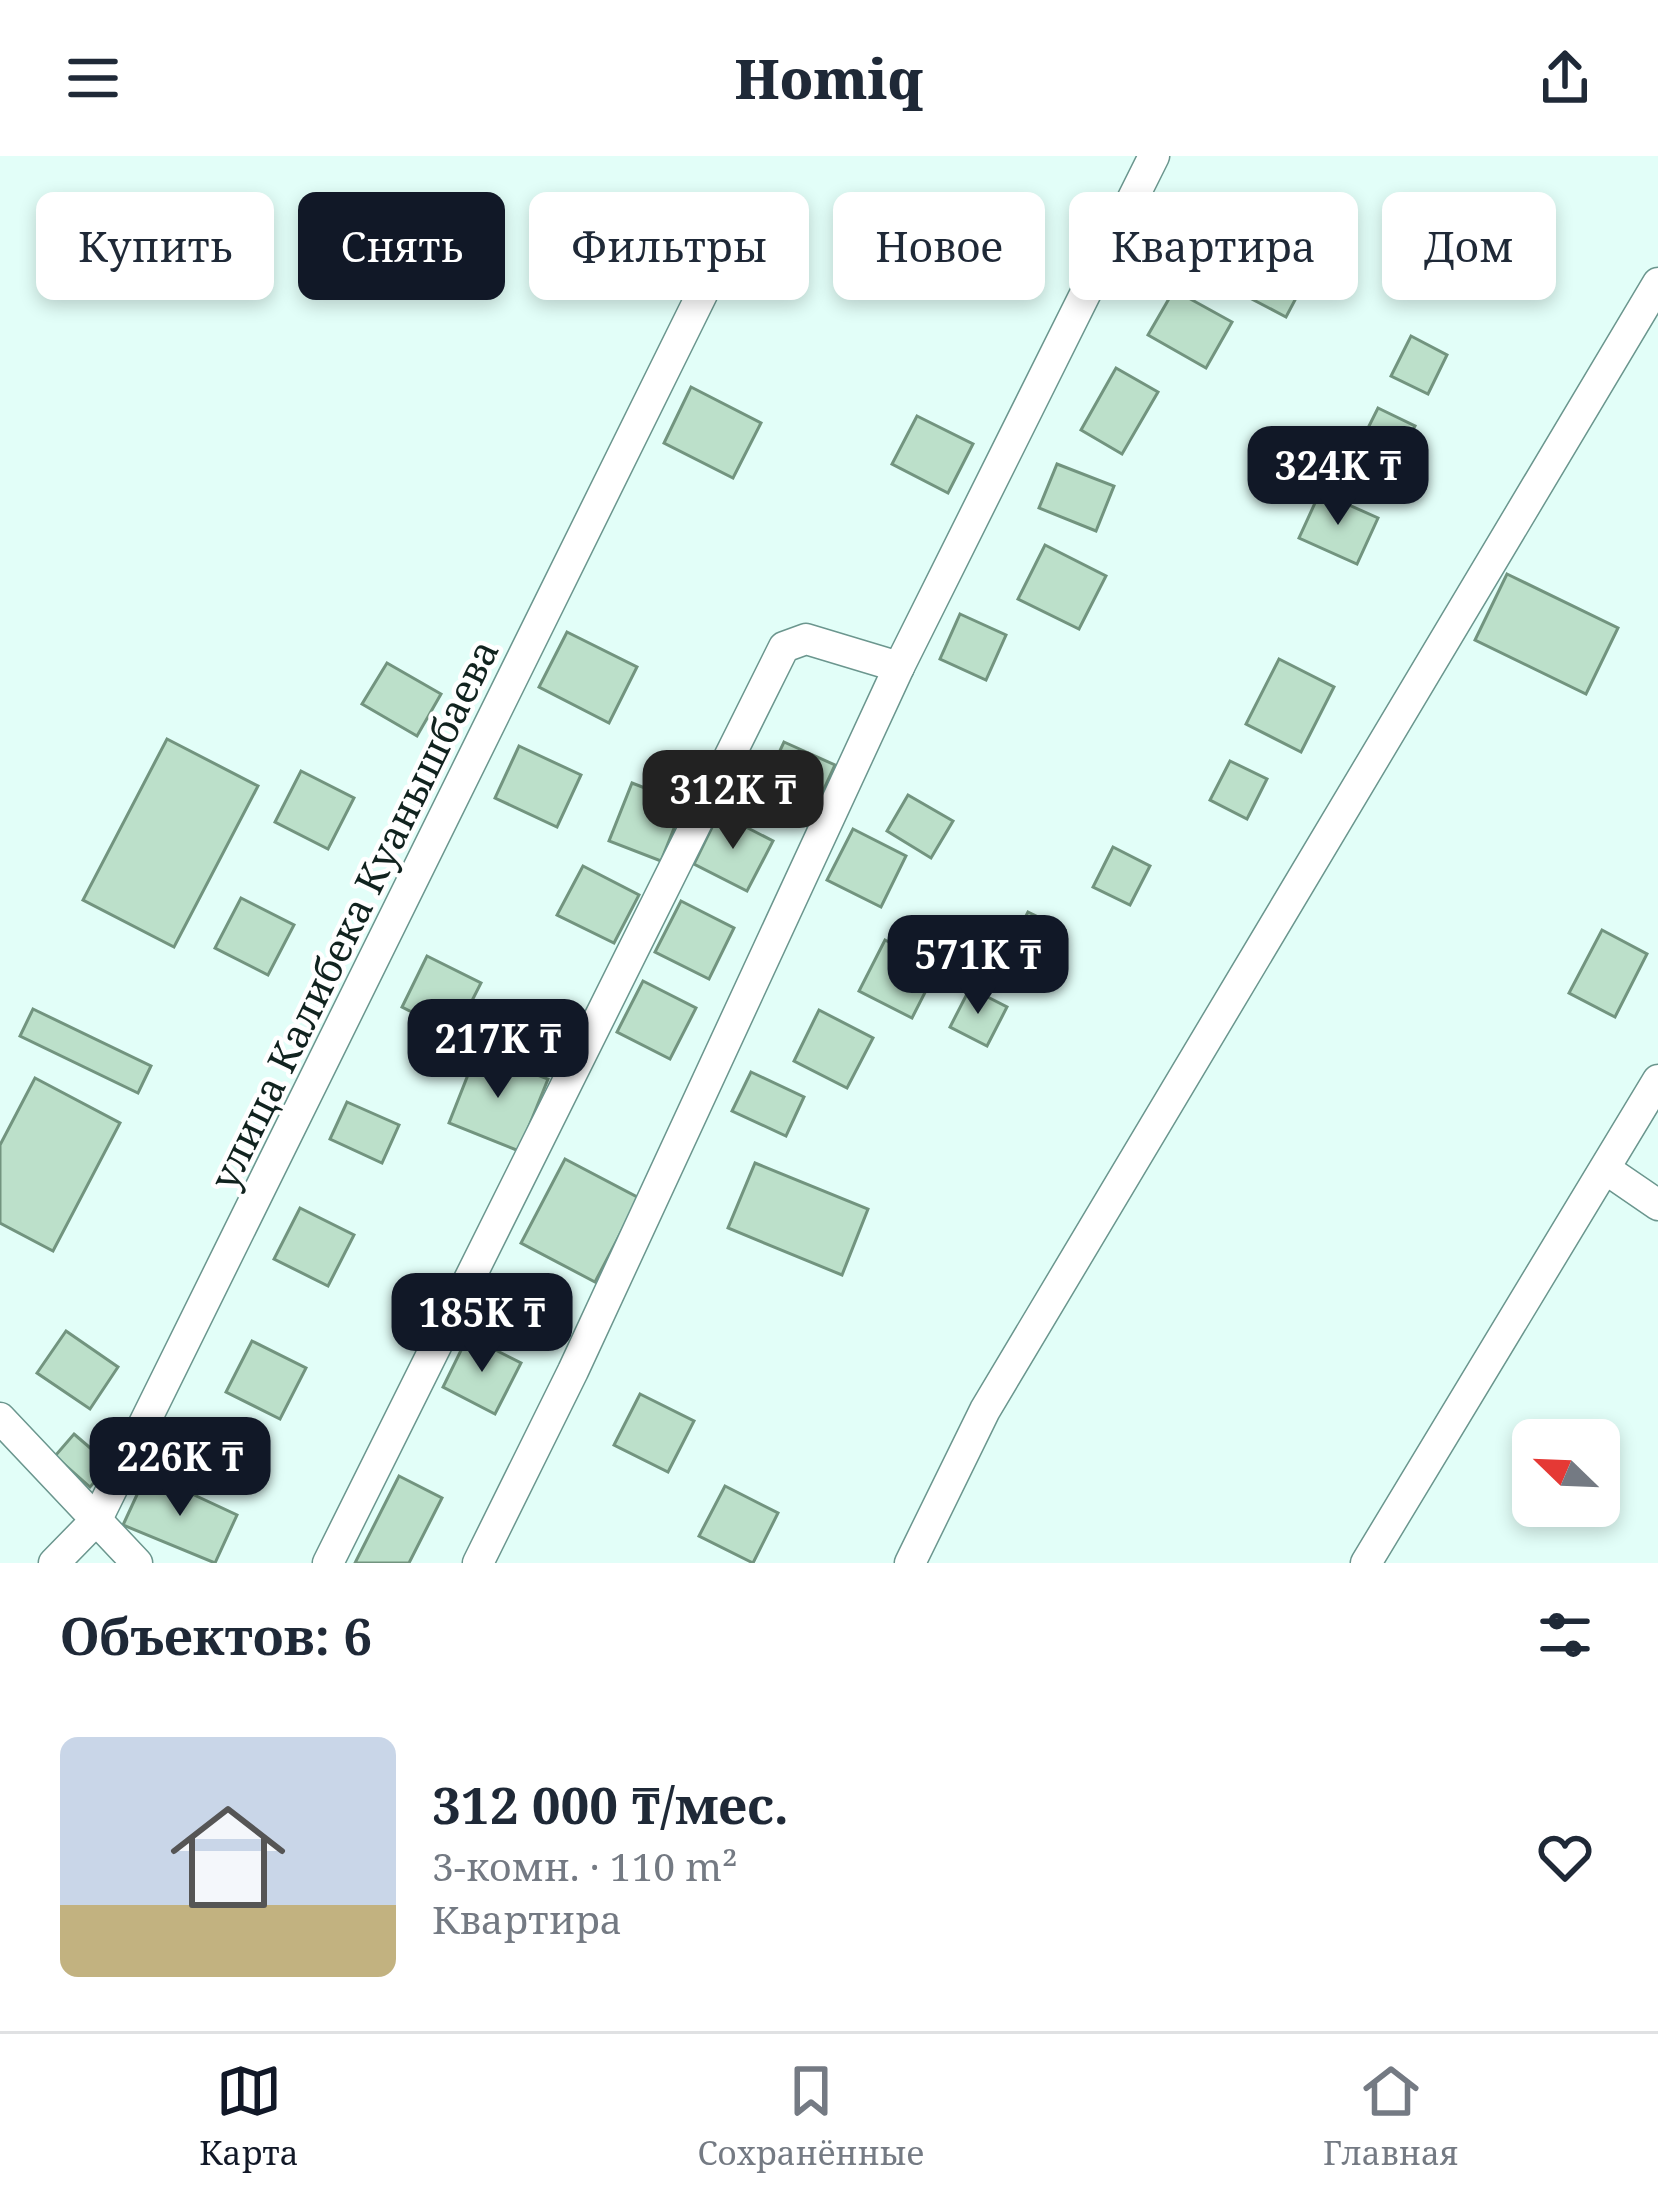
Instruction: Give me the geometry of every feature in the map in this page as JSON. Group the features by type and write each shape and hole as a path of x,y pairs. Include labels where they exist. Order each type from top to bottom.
{"street":[{"path":"478,1563 573,1371 899,667 1154,156"},
{"path":"910,1563 985,1410 1658,283"},
{"name":"улица Калибека Куанышбаева","path":"54,1563 98,1519 699,300"},
{"path":"328,1563 784,647 806,639 899,667"},
{"path":"1366,1563 1658,1080"},
{"path":"1606,1169 1658,1205"},
{"path":"0,1418 136,1563"}],"building":[{"path":"1168,300 1192,300 1232,322 1206,368 1148,335"},
{"path":"1254,300 1295,300 1286,317"},
{"path":"1411,336 1447,355 1428,394 1391,376"},
{"path":"1116,368 1158,392 1122,454 1081,430"},
{"path":"691,387 761,423 733,478 664,443"},
{"path":"1378,408 1415,426 1395,466 1358,448"},
{"path":"917,416 973,444 948,493 892,464"},
{"path":"1057,464 1114,486 1096,531 1039,508"},
{"path":"1320,492 1378,518 1357,564 1299,538"},
{"path":"1045,545 1106,576 1079,629 1018,599"},
{"path":"1507,574 1618,628 1586,694 1475,640"},
{"path":"960,614 1006,635 986,680 940,659"},
{"path":"567,632 637,667 609,723 539,687"},
{"path":"1279,659 1334,687 1301,752 1246,724"},
{"path":"387,663 441,694 417,736 362,704"},
{"path":"167,739 258,786 174,947 83,900"},
{"path":"784,742 835,765 807,826 756,802"},
{"path":"519,746 581,775 557,827 495,798"},
{"path":"1230,761 1267,779 1247,819 1210,800"},
{"path":"301,771 354,798 328,849 275,822"},
{"path":"632,783 684,803 661,861 609,841"},
{"path":"908,795 953,821 931,858 887,831"},
{"path":"719,813 773,841 747,891 694,864"},
{"path":"853,829 906,856 881,907 827,880"},
{"path":"1113,847 1150,866 1130,905 1093,887"},
{"path":"583,866 639,895 614,943 557,915"},
{"path":"241,898 294,925 268,975 215,948"},
{"path":"681,901 734,928 709,979 655,952"},
{"path":"1028,912 1065,930 1045,970 1008,951"},
{"path":"1602,930 1647,954 1615,1017 1569,993"},
{"path":"885,940 938,967 912,1018 859,991"},
{"path":"427,956 481,983 455,1034 402,1007"},
{"path":"643,981 696,1008 670,1059 617,1032"},
{"path":"970,988 1007,1007 987,1046 950,1027"},
{"path":"33,1009 151,1066 138,1093 20,1036"},
{"path":"819,1010 873,1038 847,1088 794,1061"},
{"path":"477,1052 548,1079 519,1151 449,1123"},
{"path":"751,1072 804,1097 786,1136 732,1111"},
{"path":"35,1078 120,1123 53,1251 0,1223 0,1145"},
{"path":"347,1102 399,1125 382,1163 330,1139"},
{"path":"565,1159 639,1198 595,1282 521,1243"},
{"path":"755,1163 868,1209 842,1275 728,1228"},
{"path":"300,1208 354,1235 328,1286 274,1259"},
{"path":"66,1331 118,1367 90,1409 37,1373"},
{"path":"468,1336 521,1363 495,1414 443,1387"},
{"path":"252,1341 306,1368 280,1419 226,1392"},
{"path":"640,1394 694,1421 668,1472 614,1445"},
{"path":"74,1434 110,1465 90,1487 55,1456"},
{"path":"147,1473 237,1515 215,1563 123,1525"},
{"path":"399,1476 442,1498 409,1563 355,1563"},
{"path":"725,1486 778,1513 753,1563 699,1536"}]}
